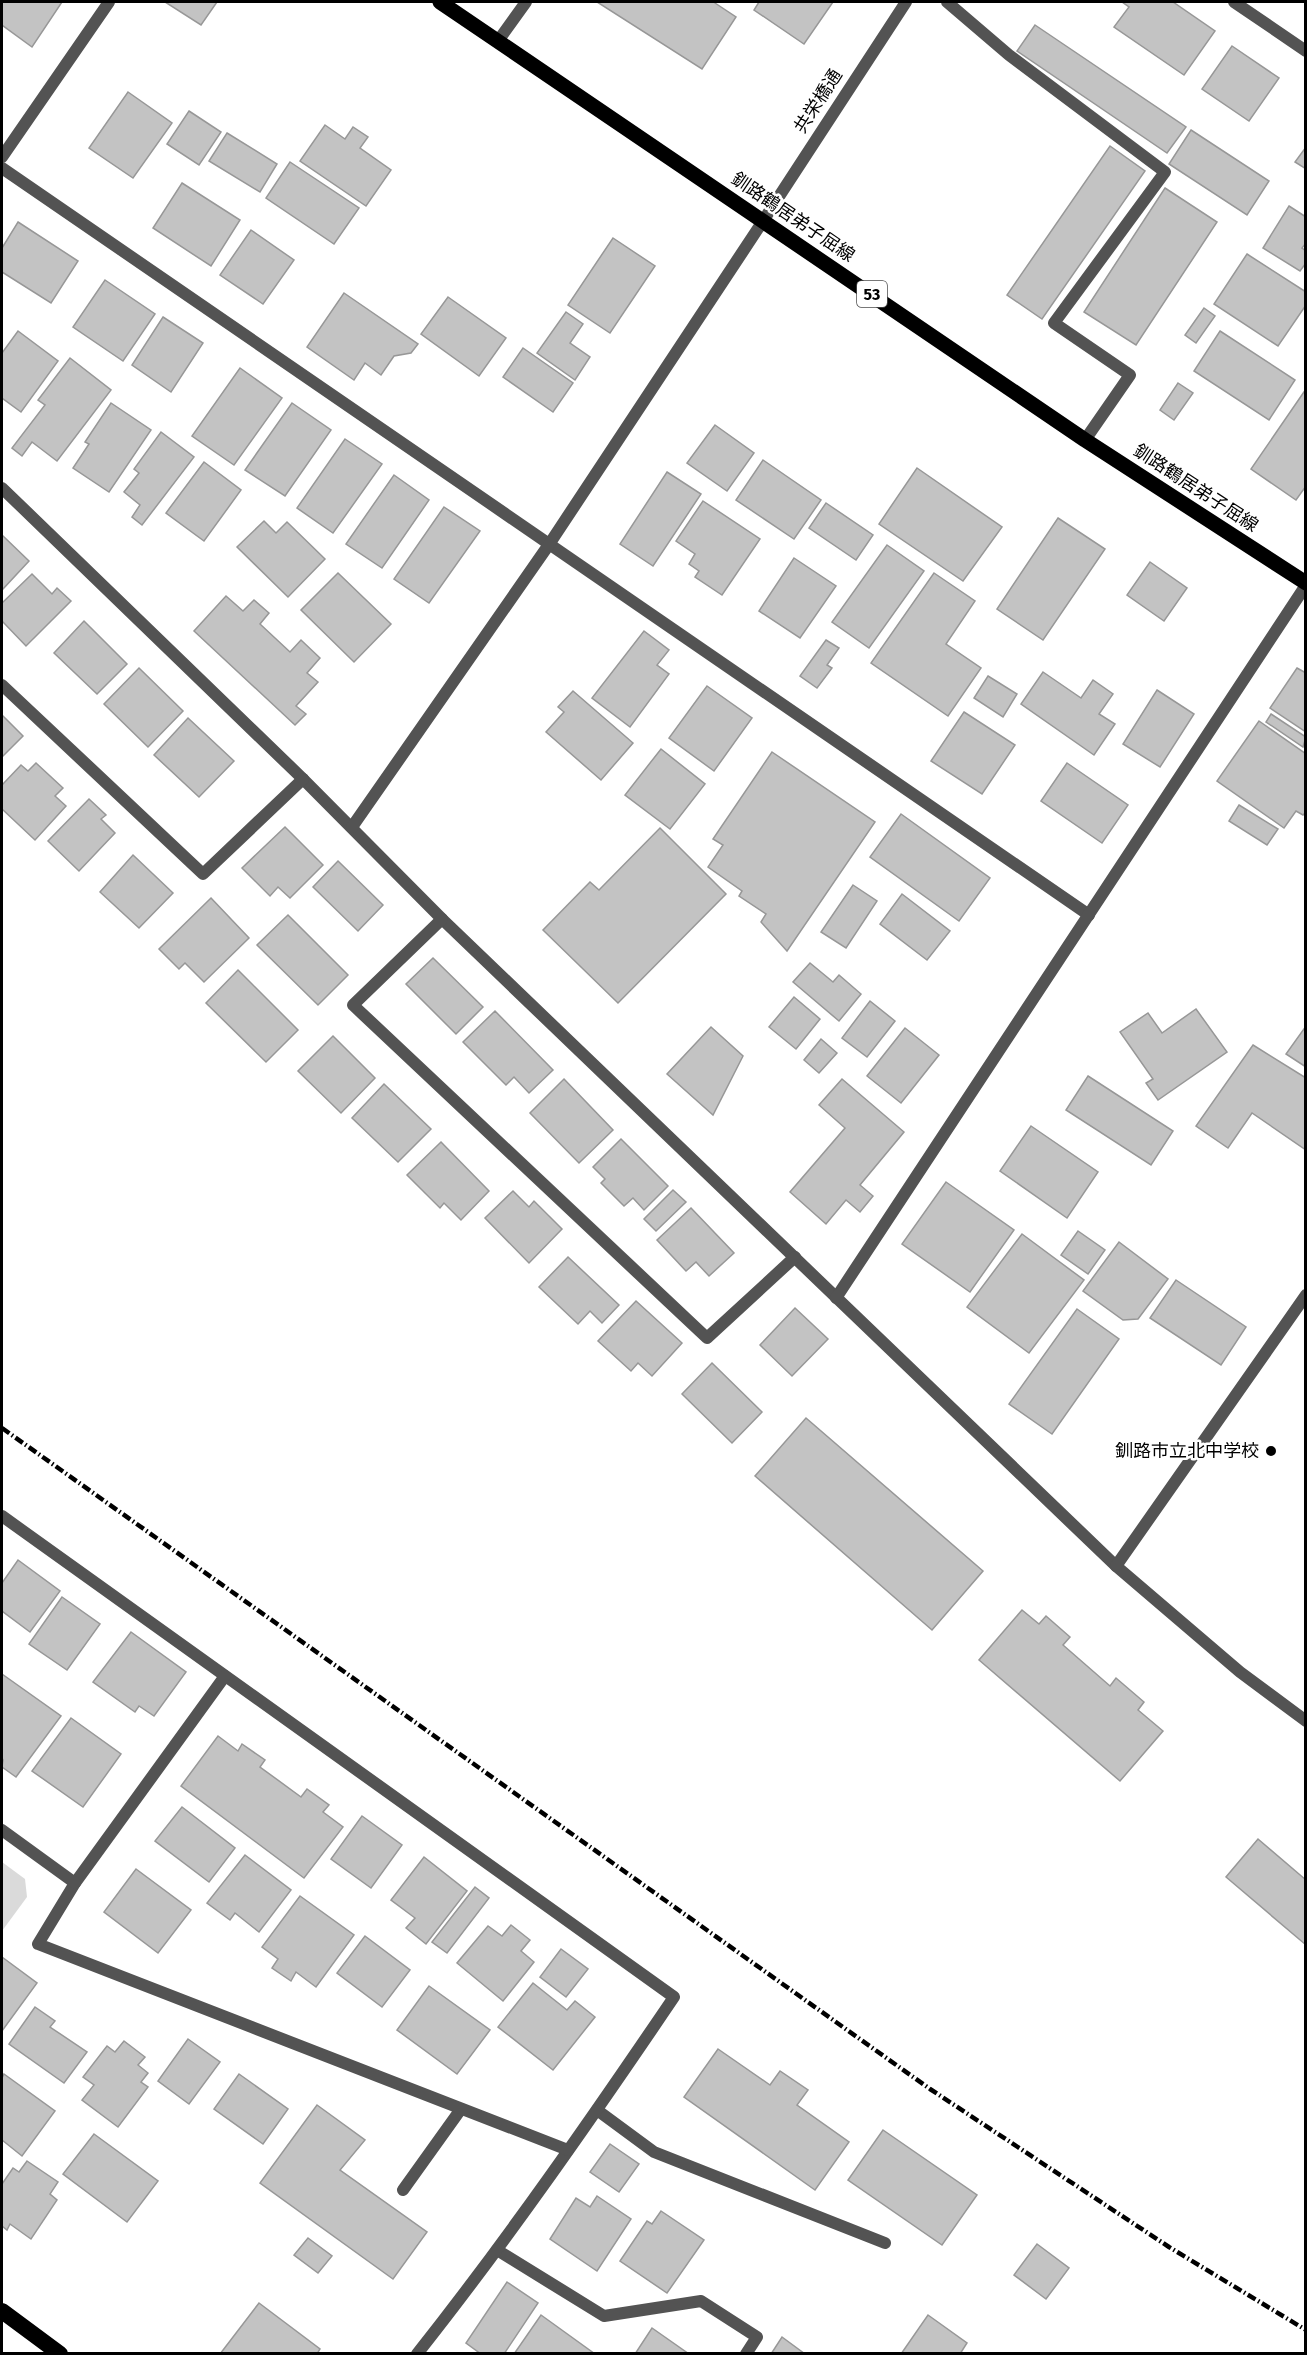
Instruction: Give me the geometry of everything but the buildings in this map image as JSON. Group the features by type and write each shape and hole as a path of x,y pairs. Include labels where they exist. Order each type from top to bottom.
{"highway":[{"path":"2,2311 60,2354"}],"main road":[{"name":"釧路鶴居弟子屈線","path":"440,2 1085,440 1305,584"}],"street":[{"path":"2,157 109,2"},
{"path":"498,41 526,2"},
{"name":"共栄橋通","path":"352,827 550,543 906,2"},
{"path":"947,2 1009,55 1165,172 1054,323 1130,375 1085,440"},
{"path":"1234,2 1305,51"},
{"path":"2,168 1089,915"},
{"path":"2,488 303,779 442,919 1116,1566 1240,1672 1305,1721"},
{"path":"836,1298 1305,584"},
{"path":"2,685 203,873 303,779"},
{"path":"442,919 353,1005 707,1338 795,1257"},
{"path":"1116,1566 1305,1295"},
{"path":"2,1516 674,1996 597,2110 497,2250 419,2353"},
{"path":"225,1676 75,1883 38,1944 568,2150"},
{"path":"2,1830 75,1883"},
{"path":"403,2190 461,2109"},
{"path":"597,2110 654,2152 885,2243"},
{"path":"497,2250 604,2316 701,2301 757,2337 746,2354"}],"shaded area":[{"path":"2,1862 25,1879 27,1897 2,1931"}],"railway":[{"path":"2,1428 930,2089 1169,2247 1306,2330"}],"place":[{"name":"釧路市立北中学校","path":"1271,1451"}]}
